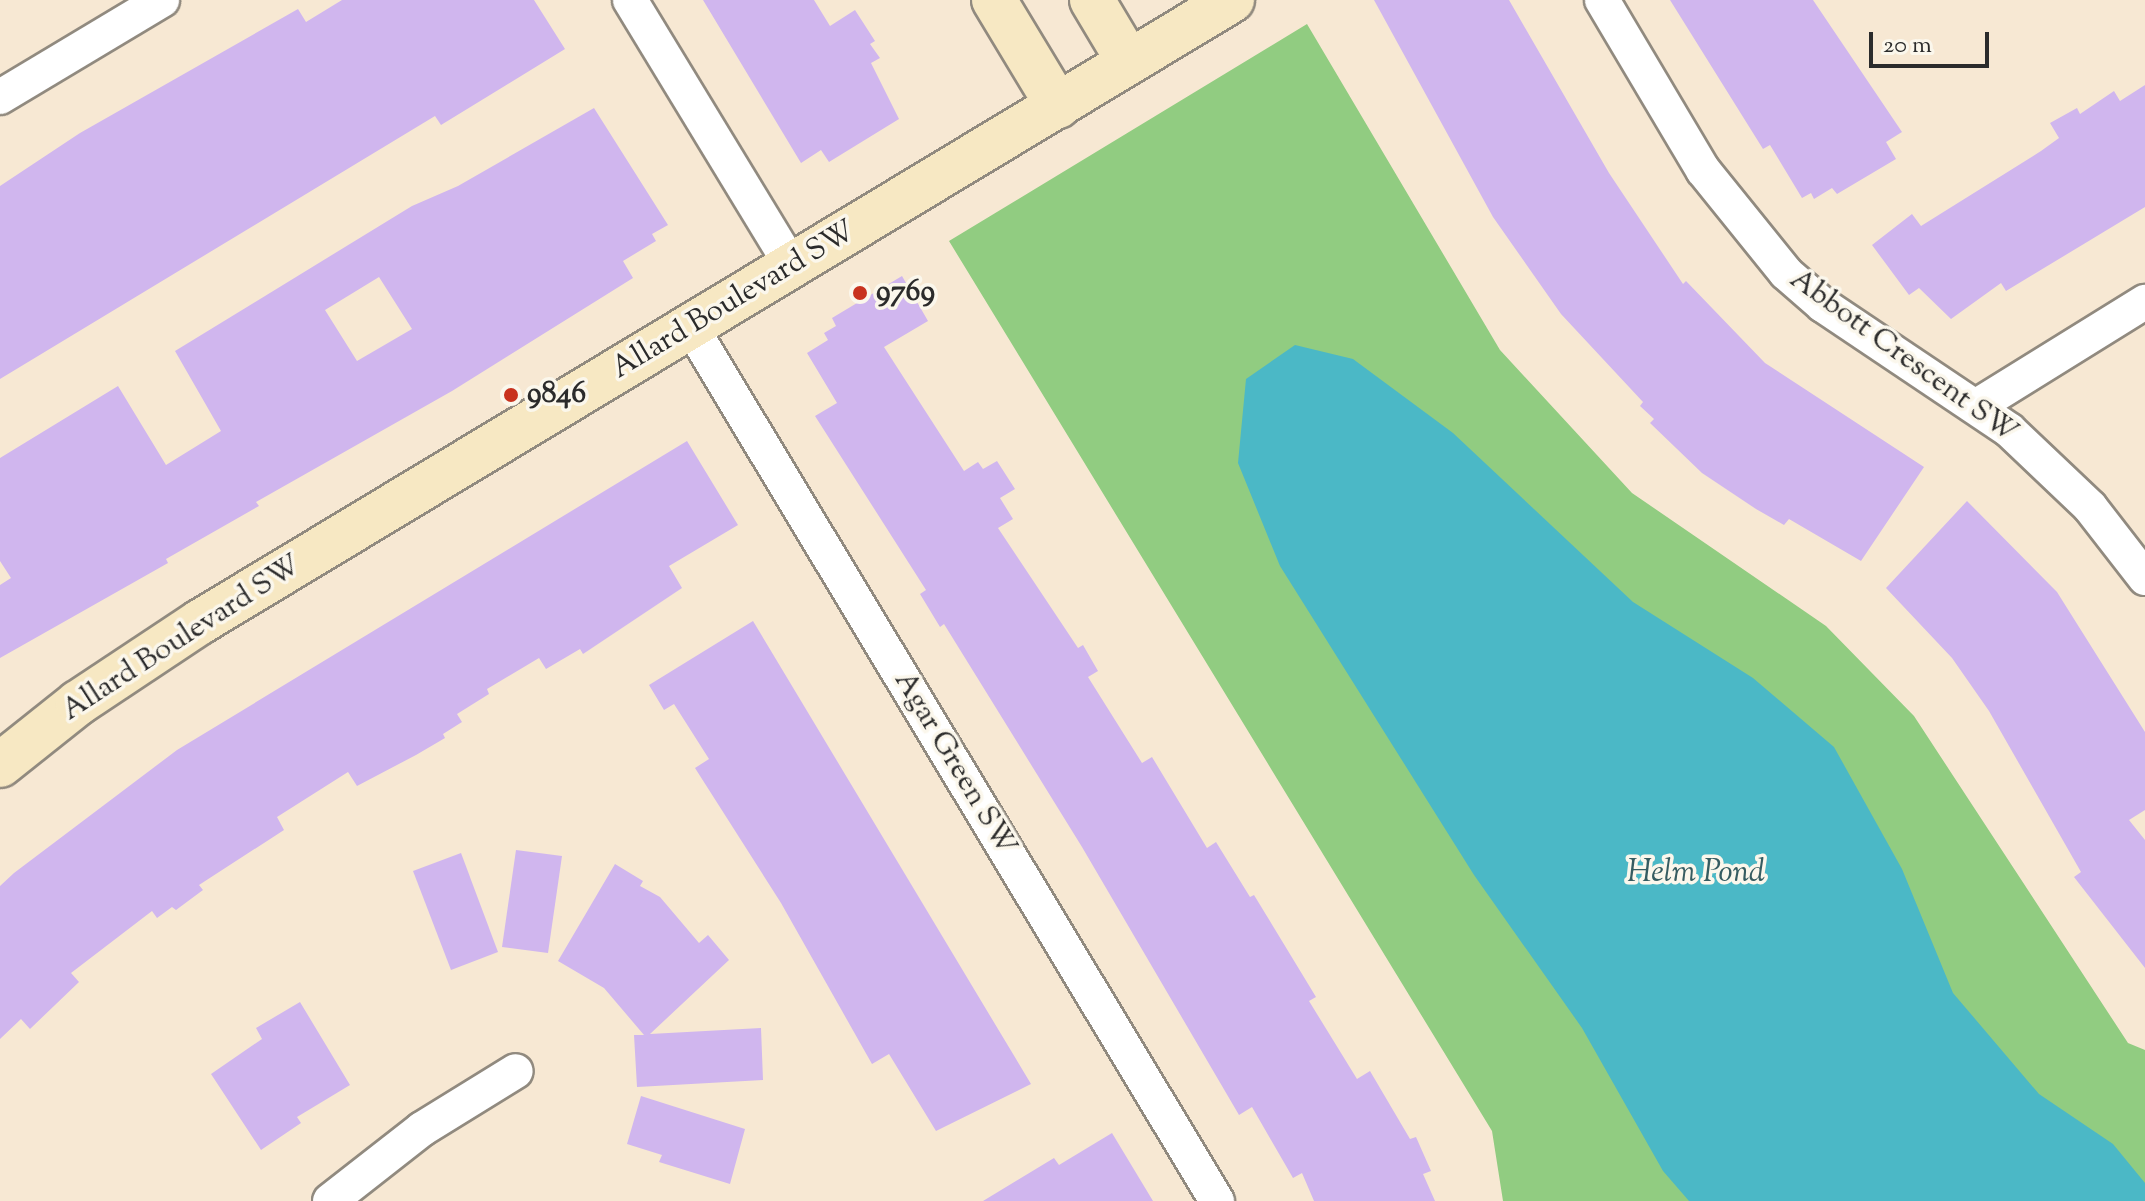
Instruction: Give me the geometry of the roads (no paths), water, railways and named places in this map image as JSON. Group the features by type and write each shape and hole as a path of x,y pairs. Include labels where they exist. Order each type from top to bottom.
{"street":[{"path":"0,97 162,0"},
{"path":"630,0 792,266"},
{"path":"994,0 1058,106"},
{"path":"1092,0 1129,62"},
{"name":"Allard Boulevard SW","path":"0,765 78,703 200,622 1232,0"},
{"name":"Abbott Crescent SW","path":"1602,0 1703,170 1786,273 1853,326 1977,406 2090,507 2145,578"},
{"path":"1977,406 2145,302"},
{"name":"Agar Green SW","path":"691,327 1217,1201"},
{"path":"330,1201 422,1129 516,1071"}],"water":[{"name":"Helm Pond","path":"1295,345 1353,359 1453,433 1633,602 1753,678 1834,747 1902,869 1953,993 2039,1094 2113,1144 2145,1183 2145,1201 1689,1201 1663,1171 1582,1028 1474,875 1280,566 1238,463 1246,379"}],"place":[{"name":"9769","path":"860,293"},
{"name":"9846","path":"511,395"}]}
